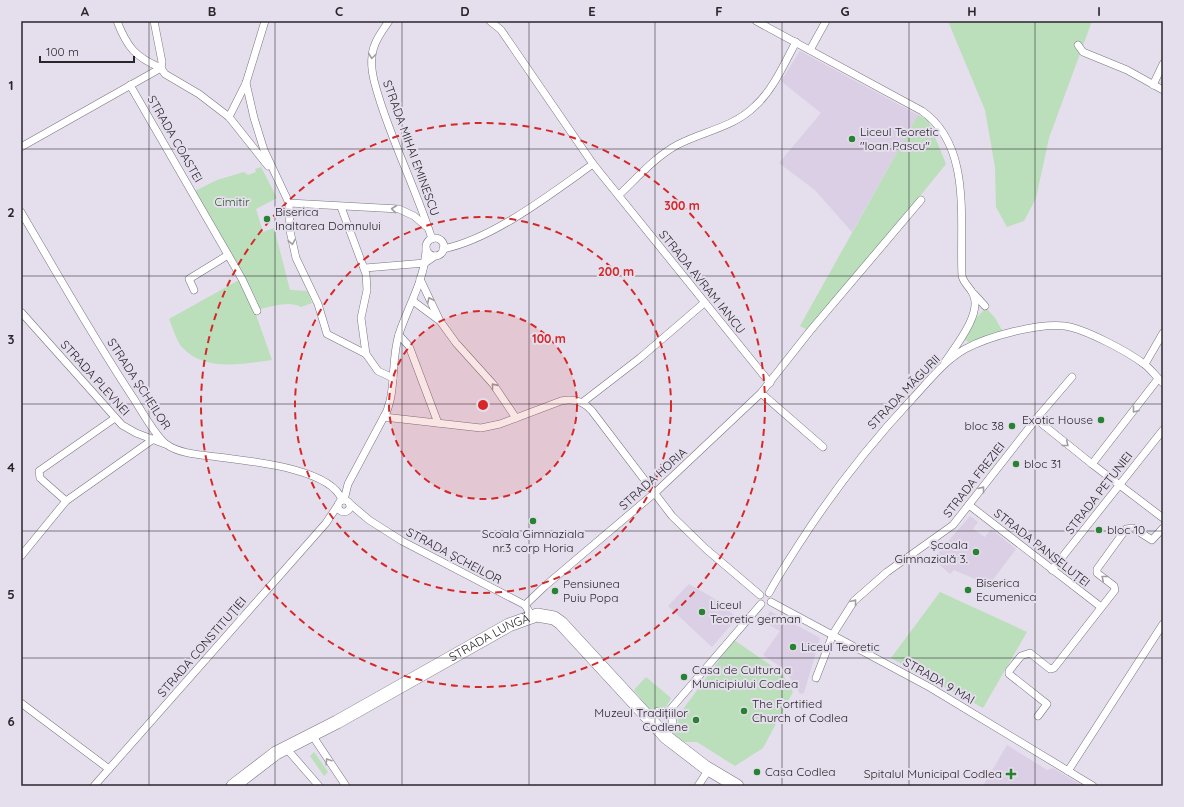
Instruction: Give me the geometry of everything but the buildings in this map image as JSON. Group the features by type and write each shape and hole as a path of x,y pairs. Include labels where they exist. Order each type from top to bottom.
{"highway":[{"name":"STRADA LUNGĂ","path":"233,786 263,762 286,748 312,735 479,641 528,610 548,616 561,623 666,737 709,769 737,786"}],"street":[{"path":"117,21 127,44 132,51 148,63 161,68 165,74 199,94 229,117 273,173"},
{"path":"154,21 162,62 161,68"},
{"path":"229,117 246,83 265,21"},
{"name":"STRADA MIHAI EMINESCU","path":"389,21 373,50 373,73 392,134 432,239"},
{"name":"STRADA AVRAM IANCU","path":"490,21 501,30 515,48 593,164 770,383"},
{"path":"756,21 922,111 932,118 942,130 954,161 961,191 963,223 962,276 966,286 986,306"},
{"path":"810,50 826,21"},
{"path":"619,195 668,151 686,140 723,128 756,106 766,95 796,42"},
{"path":"1078,45 1083,52 1127,70 1163,90"},
{"path":"1153,85 1163,64"},
{"path":"21,147 161,68"},
{"path":"246,83 258,131 273,173 289,203 290,231 296,258 318,304 328,334 336,340 366,354"},
{"name":"STRADA COASTEI","path":"130,85 228,255 257,311"},
{"path":"443,249 467,243 496,228 593,164"},
{"name":"STRADA HORIA","path":"528,610 545,586 654,494 761,393 810,331 921,200"},
{"path":"289,203 399,209 409,212 428,227"},
{"path":"341,207 365,268 367,290 361,318 366,354 378,371 393,378"},
{"name":"STRADA ȘCHEILOR","path":"21,212 156,438"},
{"path":"365,268 426,263 441,254 443,249 443,244 440,240 432,239 427,242 426,249 431,255 436,256"},
{"name":"STRADA CONSTITUȚIEI","path":"94,786 344,502 345,491 384,417 390,402 399,335 426,263 426,249"},
{"path":"194,290 188,279 228,255"},
{"path":"420,279 440,320 456,343 493,384 516,418"},
{"path":"941,368 971,320 974,308 973,294"},
{"path":"413,301 440,320"},
{"path":"583,402 640,358 704,303"},
{"name":"STRADA PLEVNEI","path":"21,312 115,418 136,434 156,438 165,444"},
{"name":"STRADA MĂGURII","path":"769,593 822,508 867,448 941,368 966,349 985,341 1037,328 1057,326 1084,332 1145,364"},
{"path":"1092,464 1161,381 1145,364 1163,333"},
{"path":"399,335 409,346 438,423"},
{"name":"STRADA FREZIEI","path":"816,678 833,634 854,601 864,590 953,525 1036,419 1072,377"},
{"path":"761,393 822,447"},
{"path":"384,417 481,428 495,426 565,400 583,402 592,411 672,516 706,549 760,595"},
{"path":"66,501 40,478 40,471 115,418"},
{"path":"1036,419 1118,485 1163,518"},
{"name":"STRADA PETUNIEI","path":"1052,570 1163,430"},
{"path":"21,556 66,501 156,438"},
{"name":"STRADA ȘCHEILOR","path":"165,444 194,453 250,461 308,473 335,488 344,502 408,544 528,610"},
{"path":"344,502 350,508 344,512 338,508 344,502"},
{"name":"STRADA PANSELUȚEI","path":"969,505 1101,608"},
{"name":"STRADA ȘCHEILOR","path":"344,512 365,516"},
{"name":"STRADA CONSTITUȚIEI","path":"326,523 344,512"},
{"name":"STRADA PANSELUȚEI","path":"1038,716 1047,704 1009,674 1009,671 1021,656 1030,653 1050,669 1054,668 1115,588 1097,573 1097,569 1121,535 1126,529 1133,528 1152,540 1163,528"},
{"path":"760,595 765,592 772,596 772,602 767,606 761,604"},
{"path":"760,595 759,600 761,604"},
{"name":"STRADA 9 MAI","path":"772,602 931,688 1093,786"},
{"path":"648,719 658,711 669,711 761,604"},
{"path":"1068,771 1162,628"},
{"path":"21,703 109,769"},
{"path":"666,737 673,722 669,711"},
{"path":"312,735 346,786"},
{"path":"286,748 319,786"},
{"path":"698,786 709,769"}],"shaded area":[{"name":"Liceul Teoretic \"Ioan Pascu\"","path":"800,51 918,115 852,232 815,190 779,163 821,113 781,81"},
{"name":"Școala Gimnazială 3.","path":"970,516 978,522 973,529 985,537 991,529 1016,549 989,585 954,570 950,574 933,559"},
{"name":"Liceul Teoretic german","path":"689,584 715,599 737,618 712,647 668,606"},
{"name":"Liceul Teoretic","path":"770,611 820,638 804,693 800,694 785,670 763,655 780,631 764,622"},
{"path":"1007,745 1047,770 1053,768 1083,786 983,786"}],"green space":[{"path":"948,21 1092,21 1049,138 1036,198 1024,221 1007,227 996,207 995,167 985,110"},
{"path":"918,115 928,120 946,164 810,331 800,326"},
{"name":"Cimitir","path":"261,167 277,198 256,209 263,232 274,228 290,290 307,291 312,303 301,307 286,304 259,309 244,277 195,191 217,180 244,172 248,175 256,172 255,169"},
{"path":"239,280 255,312 272,360 224,364 201,360 191,355 180,344 169,319"},
{"path":"986,308 995,318 1003,332 970,343 964,339 976,318"},
{"path":"940,592 1027,632 983,708 891,658"},
{"path":"734,640 782,673 793,692 763,748 735,766 697,742 684,742 673,734 678,724 678,716"},
{"path":"646,677 671,698 666,707 650,710 634,690"},
{"path":"314,752 328,772 324,776 310,756"}],"place":[{"name":"Liceul Teoretic \"Ioan Pascu\"","path":"852,139"},
{"name":"Biserica Inaltarea Domnului","path":"267,219"},
{"name":"Exotic House","path":"1101,420"},
{"name":"bloc 38","path":"1012,426"},
{"name":"bloc 31","path":"1016,464"},
{"name":"Scoala Gimnaziala nr.3 corp Horia","path":"533,521"},
{"name":"bloc 10","path":"1099,530"},
{"name":"Școala Gimnazială 3.","path":"976,552"},
{"name":"Biserica Ecumenica","path":"968,590"},
{"name":"Pensiunea Puiu Popa","path":"555,591"},
{"name":"Liceul Teoretic german","path":"702,612"},
{"name":"Liceul Teoretic","path":"793,647"},
{"name":"Casa de Cultura a Municipiului Codlea","path":"684,677"},
{"name":"The Fortified Church of Codlea","path":"744,711"},
{"name":"Muzeul Tradițiilor Codlene","path":"696,720"},
{"name":"Casa Codlea","path":"757,772"},
{"name":"Spitalul Municipal Codlea","path":"1011,774"}]}
